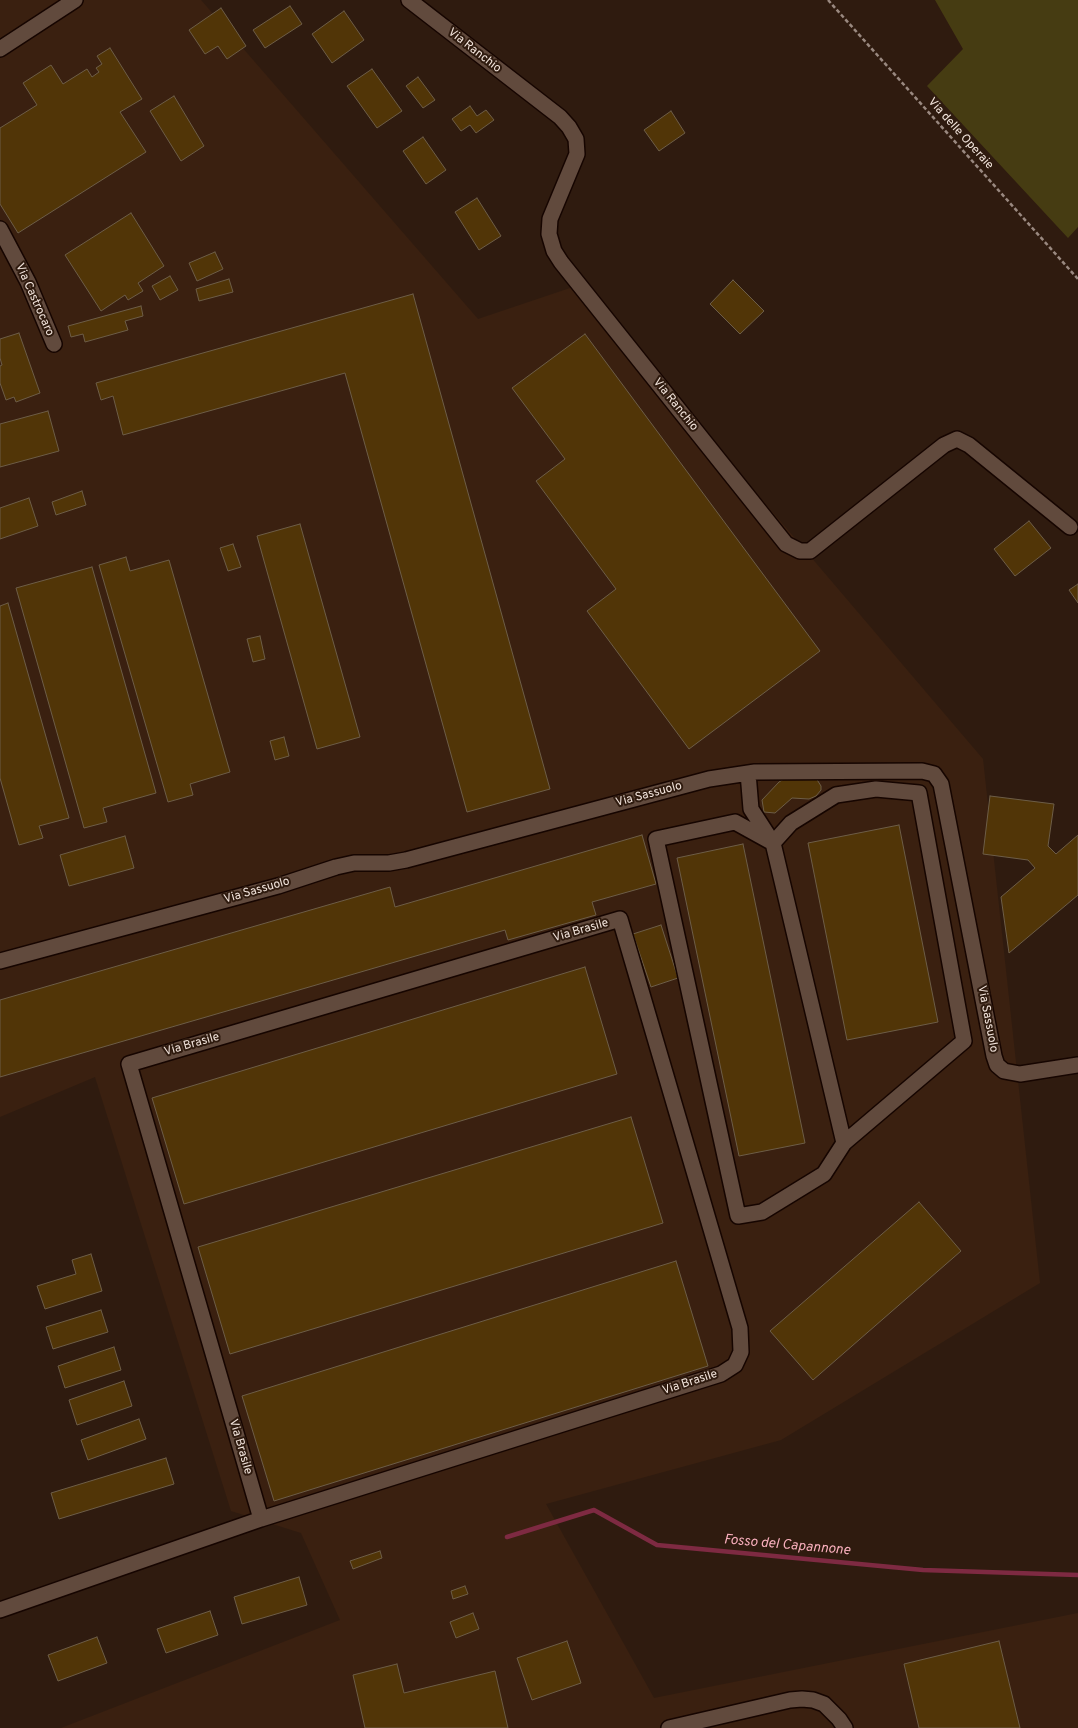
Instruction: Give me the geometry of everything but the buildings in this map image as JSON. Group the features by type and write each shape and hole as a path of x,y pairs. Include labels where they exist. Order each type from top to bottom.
{"street":[{"path":"0,49 74,0"},
{"name":"Via Ranchio","path":"409,0 560,117 569,127 576,139 577,154 550,219 548,234 554,252 786,544 800,551 810,550 948,442 957,439 970,445 1070,527"},
{"name":"Via Castrocaro","path":"0,229 28,282 54,344"},
{"name":"Via Sassuolo","path":"0,961 278,886 336,867 354,863 389,863 406,860 709,779 748,773 922,771 934,774 941,784 997,1065 1004,1071 1020,1074 1078,1065"},
{"path":"748,773 751,809 773,843 844,1143"},
{"path":"876,789 919,793 964,1041 844,1143 824,1174 762,1212 738,1216 656,839 735,822 773,843 791,824 836,795 876,789"},
{"name":"Via Brasile","path":"0,1610 261,1519 722,1374 731,1368 738,1360 742,1346 740,1328 620,920 128,1064 261,1519"},
{"path":"669,1728 790,1700 802,1699 824,1704 840,1719 845,1728"}],"path":[{"name":"Via delle Operaie","path":"828,0 1078,279"}],"shaded area":[{"path":"0,0 201,0 478,319 579,285 983,759 1040,1283 781,1440 546,1504 654,1698 1078,1613 1078,1728 61,1728 340,1620 301,1533 231,1511 95,1077 0,1117"},
{"path":"935,0 1078,0 1078,227 1068,238 927,86 963,49"}],"waterway":[{"name":"Fosso del Capannone","path":"507,1537 594,1510 657,1545 923,1570 1078,1575"}]}
